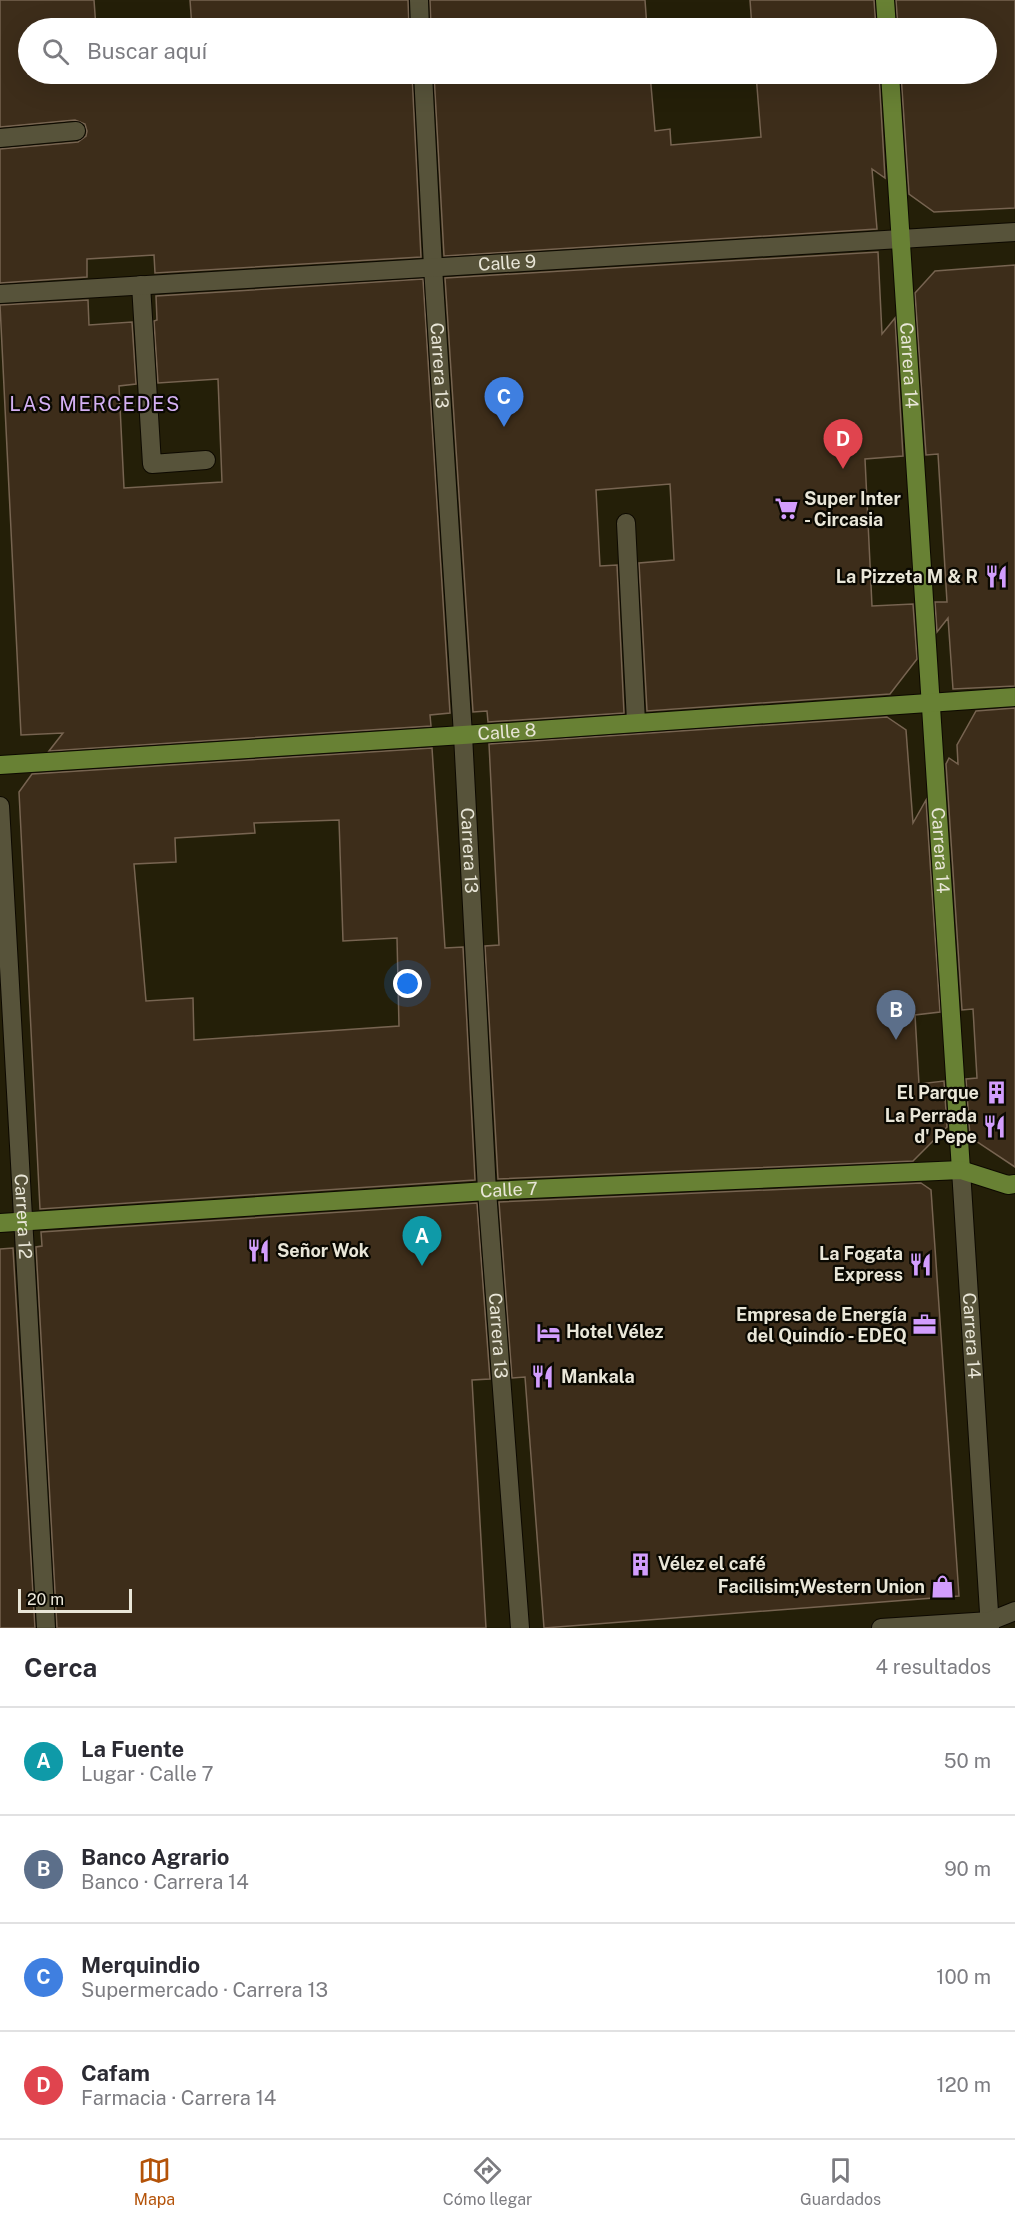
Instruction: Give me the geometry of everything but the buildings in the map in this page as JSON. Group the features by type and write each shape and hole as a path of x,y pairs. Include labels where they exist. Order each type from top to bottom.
{"main road":[{"path":"885,0 886,18"},
{"name":"Carrera 14","path":"891,84 961,1170"},
{"name":"Calle 8","path":"0,765 1015,697"},
{"name":"Calle 7","path":"0,1223 487,1191 961,1170 1008,1185 1015,1184"}],"street":[{"path":"419,0 420,18"},
{"name":"Carrera 13","path":"424,84 463,735 487,1191 520,1628"},
{"path":"0,138 76,131"},
{"name":"Calle 9","path":"0,294 1015,232"},
{"path":"141,285 152,464 206,460"},
{"path":"626,523 636,722"},
{"name":"Carrera 12","path":"0,806 46,1628"},
{"name":"Carrera 14","path":"961,1170 990,1624"},
{"path":"881,1628 990,1624 1015,1611"}],"place":[{"name":"Merquindio","path":"504,427"},
{"name":"Cafam","path":"843,469"},
{"name":"Super Inter - Circasia","path":"786,509"},
{"name":"La Pizzeta M & R","path":"996,577"},
{"name":"Banco Agrario","path":"896,1040"},
{"name":"El Parque","path":"997,1093"},
{"name":"La Perrada d' Pepe","path":"995,1126"},
{"name":"Señor Wok","path":"259,1251"},
{"name":"La Fogata Express","path":"921,1264"},
{"name":"La Fuente","path":"422,1266"},
{"name":"Empresa de Energía del Quindío - EDEQ","path":"925,1325"},
{"name":"Hotel Vélez","path":"548,1332"},
{"name":"Mankala","path":"543,1377"},
{"name":"Vélez el café","path":"640,1564"},
{"name":"Facilisim;Western Union","path":"943,1587"}],"district":[{"name":"LAS MERCEDES","path":"95,404"}]}
